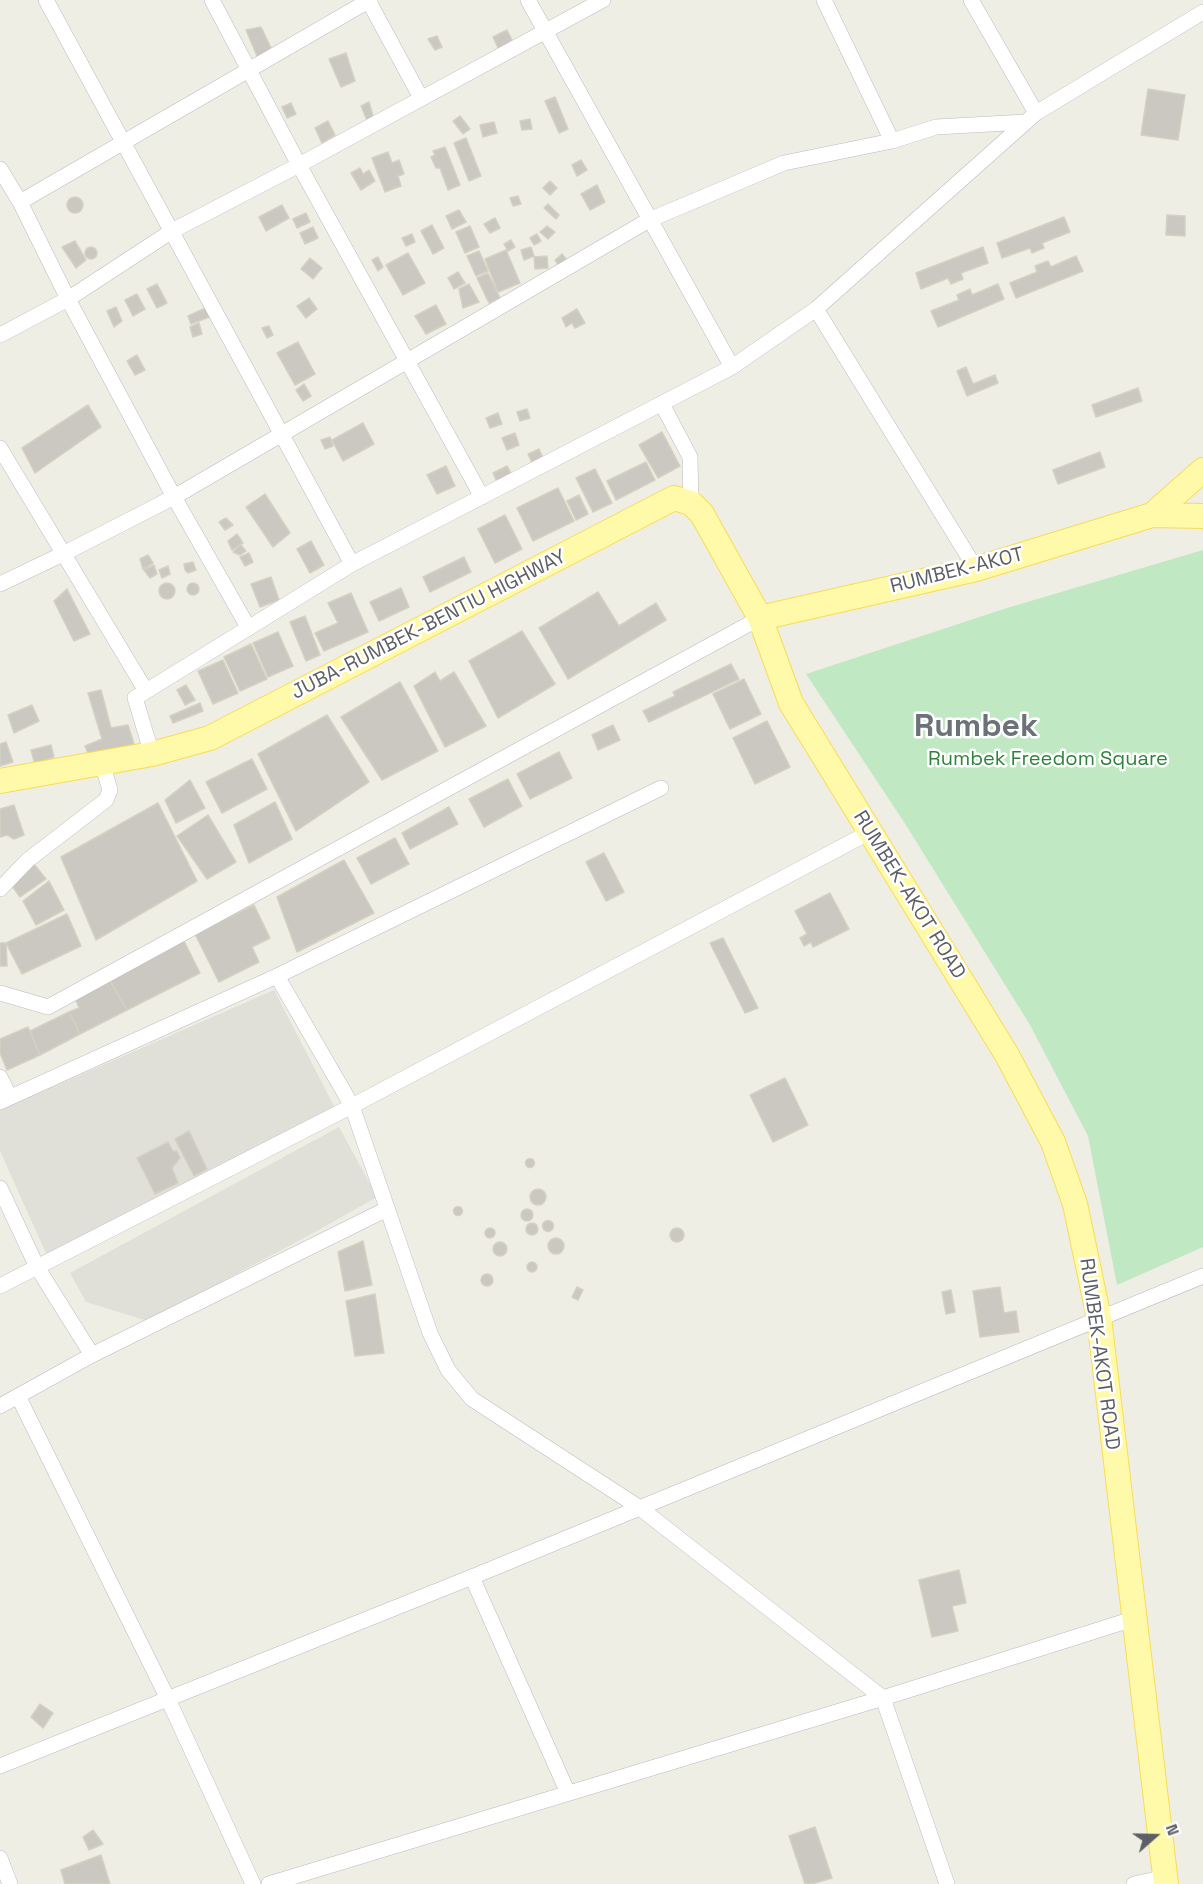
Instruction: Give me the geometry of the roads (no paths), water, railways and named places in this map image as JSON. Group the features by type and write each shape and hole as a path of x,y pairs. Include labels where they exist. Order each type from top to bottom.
{"main road":[{"name":"RUMBEK-AKOT","path":"1152,515 1203,470"},
{"name":"JUBA-RUMBEK-BENTIU HIGHWAY","path":"0,781 152,754 210,738 674,498 692,503"},
{"path":"692,503 702,514 760,618"},
{"name":"RUMBEK-AKOT","path":"760,618 976,569 1152,515 1203,516"},
{"name":"RUMBEK-AKOT ROAD","path":"760,618 792,703 1007,1055 1053,1142 1075,1204 1099,1318 1133,1619 1166,1881"}],"street":[{"path":"46,0 352,564"},
{"path":"212,0 299,165 482,497"},
{"path":"20,202 368,0 422,98"},
{"path":"528,0 732,368"},
{"path":"0,335 68,299 172,231 299,165 603,0"},
{"path":"824,0 892,141"},
{"path":"971,0 1031,118"},
{"path":"152,754 135,698 352,564 732,368 816,309 1031,118 1203,12"},
{"path":"0,584 174,496 649,220 784,163 892,141 936,127 1031,118"},
{"path":"0,169 20,202 68,299 174,496 248,627"},
{"path":"816,309 976,569"},
{"path":"663,404 690,458 692,503"},
{"path":"0,448 146,691"},
{"path":"0,993 48,1007 760,618"},
{"path":"0,889 28,860 106,800 110,790 102,763"},
{"path":"0,1077 5,1100 277,976 661,788"},
{"path":"0,1286 352,1106 870,832"},
{"path":"277,976 352,1106 430,1333 448,1370 472,1399 640,1508 883,1698 947,1884"},
{"path":"2,1195 37,1267 92,1355"},
{"path":"0,1406 92,1355 387,1209"},
{"path":"0,1766 472,1577 1203,1276"},
{"path":"18,1396 168,1698 254,1884"},
{"path":"472,1577 568,1793"},
{"path":"269,1884 883,1698 1133,1619"},
{"path":"0,1858 10,1884"},
{"path":"1134,1884 1166,1881"}],"district":[{"name":"Rumbek","path":"976,727"}],"park label":[{"name":"Rumbek Freedom Square","path":"1048,760"}]}
